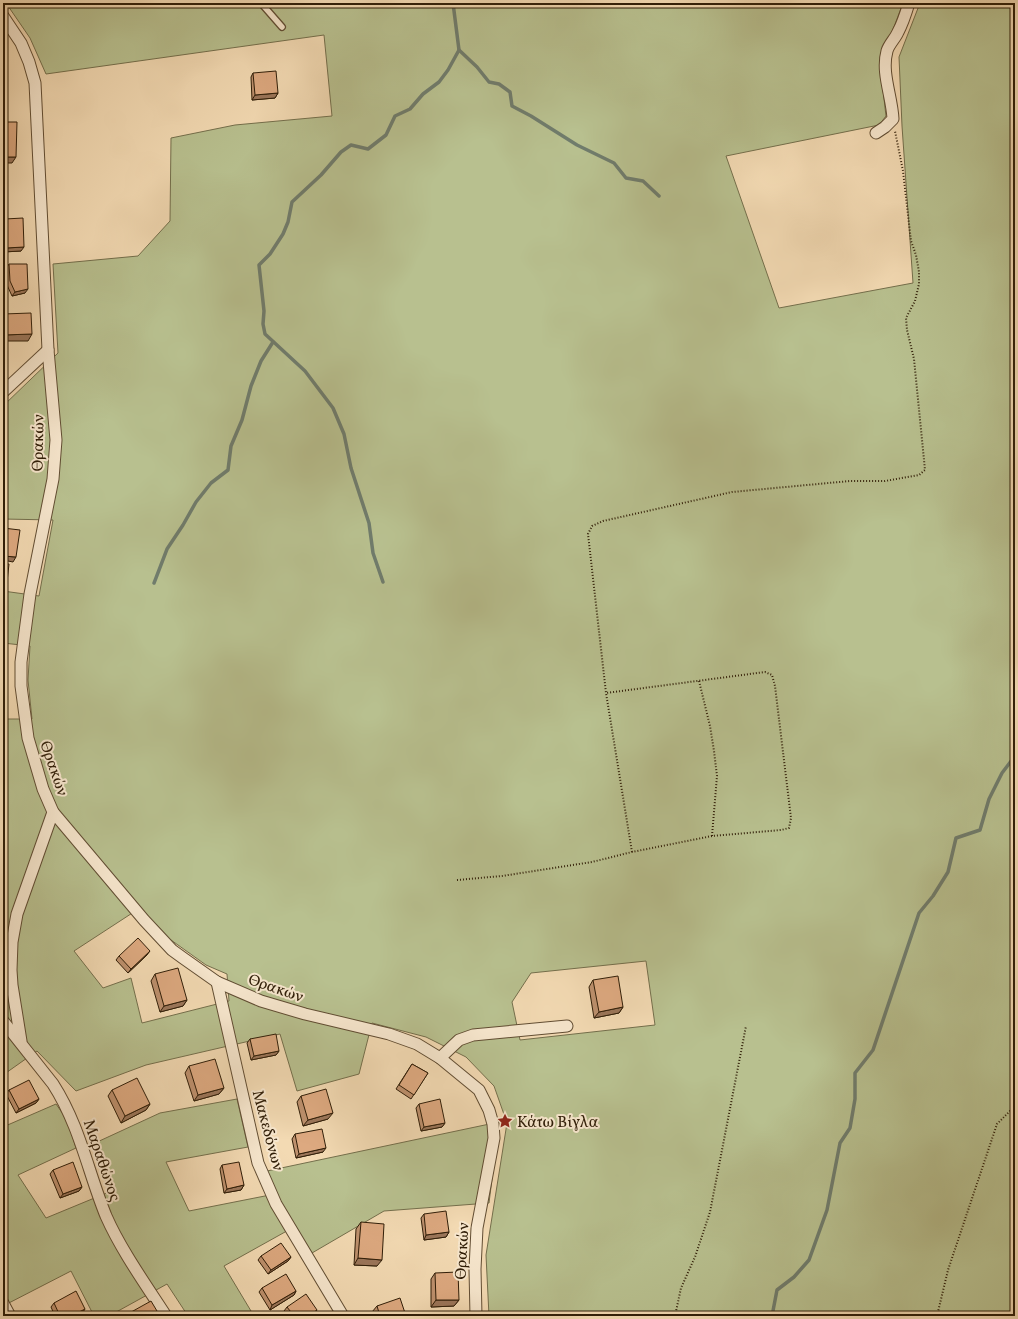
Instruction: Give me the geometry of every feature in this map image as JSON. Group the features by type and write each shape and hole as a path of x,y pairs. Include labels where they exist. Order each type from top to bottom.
{"street":[{"path":"876,133 893,119 892,105 885,70 885,59 888,48 904,21 910,3"},
{"name":"Θρακών","path":"3,16 21,43 30,62 35,83 48,350 56,440 55,460 46,518 30,594 21,662 21,686 28,738 43,789 53,812 144,920 172,950 217,982 261,1001 305,1014 389,1034 417,1044 440,1058 479,1090 489,1110 493,1124 494,1138 477,1228 475,1269 476,1316"},
{"path":"3,392 48,350"},
{"path":"21,1044 12,985 12,942 17,914 53,812"},
{"name":"Μακεδόνων","path":"217,982 258,1163 276,1204 343,1316"},
{"name":"Μαραθώνος","path":"3,1020 53,1084 68,1110 79,1137 102,1206 111,1227 166,1316"},
{"path":"440,1058 459,1040 473,1035 567,1026"},
{"path":"3,1303 10,1316"}],"lane":[{"path":"260,3 282,27"}],"path":[{"path":"632,852 606,693 588,534 592,526 603,521 732,492 850,481 885,481 919,475 925,470 914,359 907,330 906,318 915,301 919,284 919,272 916,255 911,241 903,171 893,119"},
{"path":"457,880 517,874 592,862 632,852 712,836 789,828 791,818 775,686 772,675 765,672 606,693"},
{"path":"698,680 710,726 717,776 712,836"},
{"path":"675,1316 681,1288 695,1257 710,1212 746,1026"},
{"path":"937,1316 948,1270 997,1124 1015,1106"}],"green space":[{"path":"6,3 903,3 880,64 886,116 879,125 726,156 779,308 913,283 902,126 899,57 920,3 1015,3 1015,1316 489,1316 486,1255 507,1123 494,1086 466,1057 426,1037 372,1023 359,1074 297,1091 280,1034 146,1065 76,1091 37,1051 3,1075 3,719 32,719 28,680 30,646 3,643 3,591 39,596 53,520 3,519 3,406 58,353 53,264 138,256 170,221 171,138 235,125 332,116 324,35 46,74 30,38","holes":["140,908 171,940 206,965 227,974 229,1001 142,1023 131,978 103,988 74,951","646,961 655,1025 520,1040 512,1002 531,973"]},
{"path":"237,1099 248,1147 166,1162 189,1211 275,1194 267,1171 499,1122 489,1203 384,1211 312,1253 294,1227 224,1266 254,1316 188,1316 167,1284 109,1316 94,1316 71,1271 3,1306 3,1127 56,1104 68,1121 76,1148 18,1175 46,1218 109,1192 95,1143 160,1113"}],"building":[{"path":"276,71 278,93 255,95 253,73"},
{"path":"3,122 17,122 16,157 3,157"},
{"path":"3,173 7,200 3,201"},
{"path":"23,218 24,247 6,248 5,219"},
{"path":"9,264 27,264 28,289 15,292 10,281"},
{"path":"31,313 32,334 3,335 3,314"},
{"path":"3,360 7,364 3,367"},
{"path":"3,528 20,530 16,557 3,556"},
{"path":"3,564 9,564 7,582 3,582"},
{"path":"138,938 150,951 131,969 119,956"},
{"path":"178,968 187,1000 164,1006 155,974"},
{"path":"618,976 623,1007 599,1012 593,980"},
{"path":"276,1034 279,1051 254,1056 250,1039"},
{"path":"215,1059 224,1088 198,1095 189,1066"},
{"path":"412,1064 428,1073 414,1095 399,1085"},
{"path":"137,1078 150,1104 125,1116 112,1090"},
{"path":"29,1080 39,1099 19,1109 9,1090"},
{"path":"326,1089 333,1113 308,1120 301,1096"},
{"path":"440,1099 445,1123 424,1127 419,1104"},
{"path":"322,1129 326,1148 299,1154 295,1134"},
{"path":"73,1162 82,1187 63,1194 53,1170"},
{"path":"239,1162 244,1185 227,1189 222,1165"},
{"path":"446,1211 449,1232 426,1235 424,1214"},
{"path":"361,1222 384,1224 382,1260 358,1258"},
{"path":"281,1243 291,1257 271,1270 261,1256"},
{"path":"458,1272 459,1300 436,1300 435,1273"},
{"path":"286,1274 296,1291 272,1305 262,1288"},
{"path":"76,1291 85,1309 71,1316 60,1316 54,1303"},
{"path":"306,1294 317,1310 308,1316 294,1316 287,1307"},
{"path":"400,1298 406,1316 380,1316 377,1306"},
{"path":"151,1301 160,1316 124,1316"}],"waterway":[{"path":"383,582 373,553 369,523 351,468 344,434 333,408 305,371 265,334 259,265 270,254 283,234 288,222 292,202 321,175 341,152 351,145 368,149 386,135 395,116 410,109 423,94 439,82 448,70 459,50 453,3"},
{"path":"459,50 477,67 489,82 499,84 510,92 512,106 531,116 577,145 614,163 626,178 643,181 659,196"},
{"path":"154,583 167,549 196,502 211,483 228,470 231,446 242,420 251,386 261,361 273,342"},
{"path":"772,1316 777,1290 794,1277 809,1260 827,1210 840,1143 850,1128 855,1099 855,1073 873,1050 919,913 933,896 948,872 956,838 980,830 989,799 1002,773 1015,756"}],"place":[{"name":"Κάτω Βίγλα","path":"505,1121"}]}
